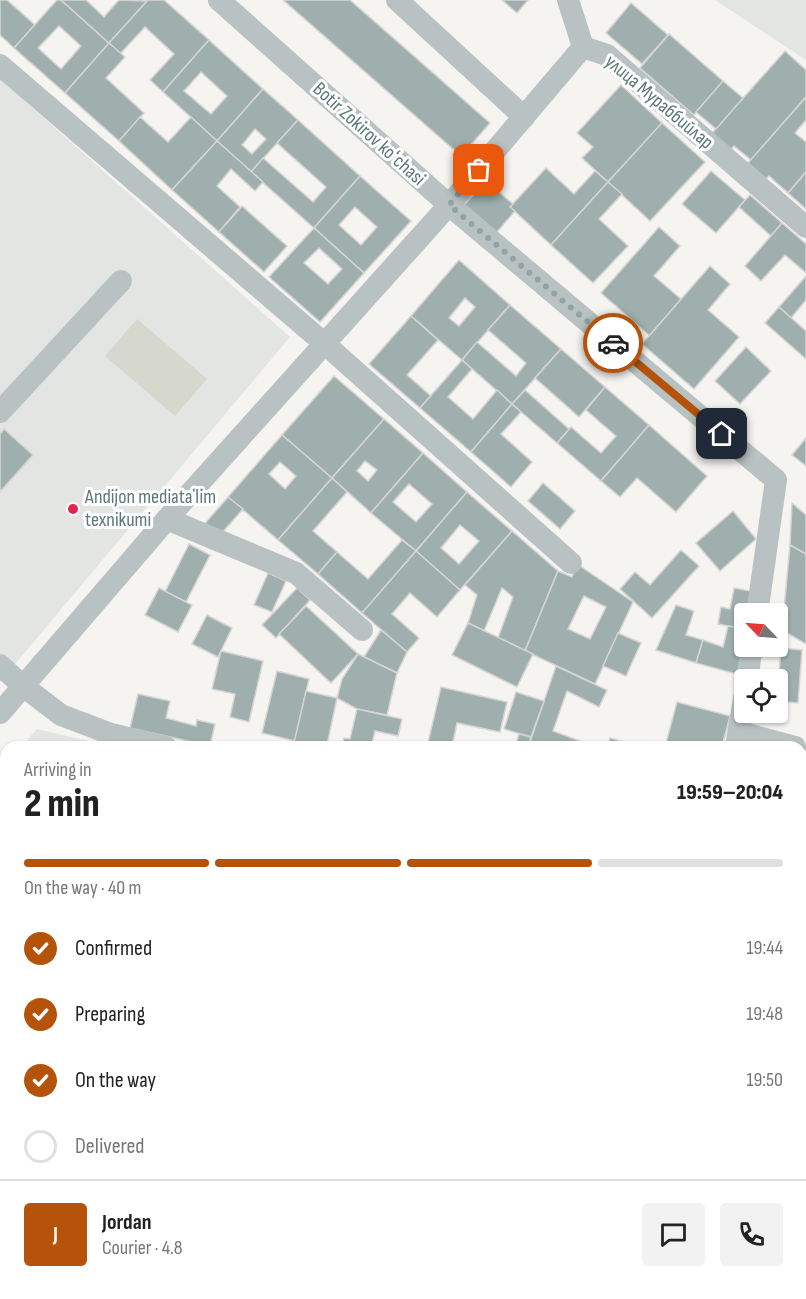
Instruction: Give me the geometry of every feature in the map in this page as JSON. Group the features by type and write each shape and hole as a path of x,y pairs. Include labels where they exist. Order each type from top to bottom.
{"street":[{"name":"Botir Zokirov koʻchasi","path":"219,0 449,205 776,480 758,603"},
{"path":"397,0 524,117"},
{"path":"568,0 583,47"},
{"name":"улица Мураббийлар","path":"0,713 167,519 449,205 583,47 607,55 806,227"},
{"path":"0,65 325,344 571,563"},
{"path":"0,412 121,281"},
{"path":"167,519 296,573 362,630"},
{"path":"0,665 61,715 114,741"},
{"path":"738,740 740,723"}],"shaded area":[{"path":"715,0 806,0 806,60"},
{"name":"Andijon mediataʼlim texnikumi","path":"0,79 290,337 0,682"},
{"path":"137,319 207,379 175,416 105,356"},
{"path":"37,729 89,741 26,741"}],"building":[{"path":"0,0 7,0 35,25 14,48 0,35"},
{"path":"57,0 61,0 109,43 65,93 14,48","holes":["59,26 81,46 61,69 38,48"]},
{"path":"61,0 86,0 104,17 119,0 147,1 109,43"},
{"path":"148,0 164,0 209,40 163,92 150,80 174,54 145,27 120,54 109,43"},
{"path":"283,0 350,0 490,123 461,156"},
{"path":"502,0 528,0 517,13"},
{"path":"631,3 668,35 642,64 606,33"},
{"path":"669,34 723,81 694,115 640,68"},
{"path":"209,40 263,89 217,141 163,92","holes":["201,72 227,96 211,114 184,91"]},
{"path":"109,43 125,57 106,78 144,113 119,141 65,93"},
{"path":"785,51 806,70 806,97 751,160 734,146 731,149 712,133"},
{"path":"723,81 743,98 716,129 696,112"},
{"path":"621,85 662,123 608,182 582,158 593,147 577,133"},
{"path":"263,89 298,120 251,172 217,141","holes":["255,129 266,139 252,154 242,145"]},
{"path":"806,97 806,120 795,133 806,142 806,172 788,193 769,176 766,179 748,163"},
{"path":"140,117 168,142 191,117 217,141 172,190 119,141"},
{"path":"298,120 360,176 314,228 251,172 263,158 313,202 326,187 277,143"},
{"path":"662,123 705,162 650,221 608,182"},
{"path":"217,141 263,182 255,191 231,169 217,186 240,207 219,232 172,190"},
{"path":"546,168 574,194 595,171 608,182 551,245 510,207"},
{"path":"711,171 745,200 716,233 682,204"},
{"path":"806,172 806,209 788,193"},
{"path":"360,176 411,221 364,273 314,228","holes":["355,207 377,227 361,245 339,225"]},
{"path":"486,181 513,204 510,207 515,211 496,233 464,205"},
{"path":"608,182 622,194 599,219 628,246 593,283 551,245"},
{"path":"750,195 782,223 771,236 739,207"},
{"path":"242,206 287,246 264,272 219,232"},
{"path":"782,223 806,244 806,273 785,255 761,281 745,266"},
{"path":"659,227 680,246 654,276 681,299 650,336 601,293"},
{"path":"314,228 364,273 320,322 269,277","holes":["319,248 342,269 328,284 304,263"]},
{"path":"459,260 510,305 462,360 411,316","holes":["465,298 475,307 459,326 449,318"]},
{"path":"710,266 730,284 708,310 739,337 694,389 642,344"},
{"path":"806,276 806,300 791,318 779,307"},
{"path":"510,305 561,349 512,404 462,360 477,342 516,376 526,363 488,330"},
{"path":"779,307 806,331 806,359 765,323"},
{"path":"411,316 438,340 407,375 431,396 420,408 369,364"},
{"path":"746,347 771,371 740,404 715,381"},
{"path":"561,349 605,387 579,417 535,378"},
{"path":"462,360 472,369 448,397 473,419 497,390 512,404 471,452 420,408"},
{"path":"334,376 384,419 332,478 282,435"},
{"path":"605,387 649,425 601,481 557,443 571,427 601,453 616,436 586,410"},
{"path":"525,390 569,429 557,443 512,404"},
{"path":"512,404 521,412 501,434 532,462 511,487 471,452"},
{"path":"384,419 423,453 371,513 332,478","holes":["365,461 377,470 368,481 357,471"]},
{"path":"649,425 707,476 676,512 637,478 620,497 601,481"},
{"path":"4,429 33,455 0,492 0,434"},
{"path":"282,435 332,478 278,540 228,497","holes":["280,462 296,476 285,489 269,474"]},
{"path":"806,438 806,466 792,455"},
{"path":"423,453 467,492 416,551 371,513","holes":["409,484 432,504 416,522 393,502"]},
{"path":"332,478 347,492 313,531 337,552 318,574 278,540"},
{"path":"543,483 575,511 560,529 528,501"},
{"path":"467,492 512,531 460,590 416,551","holes":["460,525 479,541 459,564 441,548"]},
{"path":"228,497 243,509 221,534 201,528"},
{"path":"792,503 806,515 806,554 790,545"},
{"path":"733,511 756,539 720,571 696,543"},
{"path":"512,531 558,571 525,651 498,638 513,597 502,588 484,631 468,623 477,595 465,585"},
{"path":"402,540 416,551 362,613 318,574 337,552 368,579"},
{"path":"189,544 210,555 186,602 165,592"},
{"path":"790,545 806,554 806,644 788,634 788,603 785,603"},
{"path":"681,550 699,566 652,618 620,589 635,572 650,585"},
{"path":"416,551 460,590 437,617 410,593 392,614 419,638 407,652 362,613"},
{"path":"577,564 633,602 595,684 525,651 558,571 572,577","holes":["584,596 606,607 590,639 568,629"]},
{"path":"268,573 286,581 272,612 254,605"},
{"path":"159,588 192,605 178,632 145,615"},
{"path":"297,588 310,600 276,638 262,625"},
{"path":"734,588 756,592 754,603 734,603 734,627 718,624 721,607 730,609"},
{"path":"676,605 694,611 686,635 703,640 696,663 656,650"},
{"path":"306,606 358,654 331,683 279,634"},
{"path":"207,615 232,628 218,657 192,644"},
{"path":"468,623 533,654 517,687 452,655"},
{"path":"728,626 734,627 734,657 742,657 741,669 734,669 734,673 696,663 703,640 723,647"},
{"path":"381,630 407,652 397,673 364,657"},
{"path":"618,633 641,643 626,676 603,666"},
{"path":"788,649 802,650 798,703 788,702 788,669 779,669 780,657 788,657"},
{"path":"221,651 263,661 249,722 230,717 235,694 212,689"},
{"path":"358,654 397,673 387,715 357,709 337,698 342,679"},
{"path":"556,666 607,690 599,707 567,691 553,731 580,741 530,741"},
{"path":"277,671 309,679 295,741 262,733"},
{"path":"441,687 507,702 500,732 457,723 453,741 428,741"},
{"path":"306,691 337,698 328,741 294,741"},
{"path":"516,692 544,701 531,737 504,729"},
{"path":"138,694 170,701 166,718 196,726 197,720 215,724 211,741 188,741 130,728"},
{"path":"677,702 730,716 724,741 667,741"},
{"path":"357,709 402,719 398,736 375,731 373,741 343,741 344,738 350,739"},
{"path":"519,734 531,737 530,741 517,741"}],"way so far":[{"path":"479,170 449,205 613,343"}],"place":[{"name":"Andijon mediataʼlim texnikumi","path":"73,509"}],"route":[{"path":"613,343 722,434"}]}
